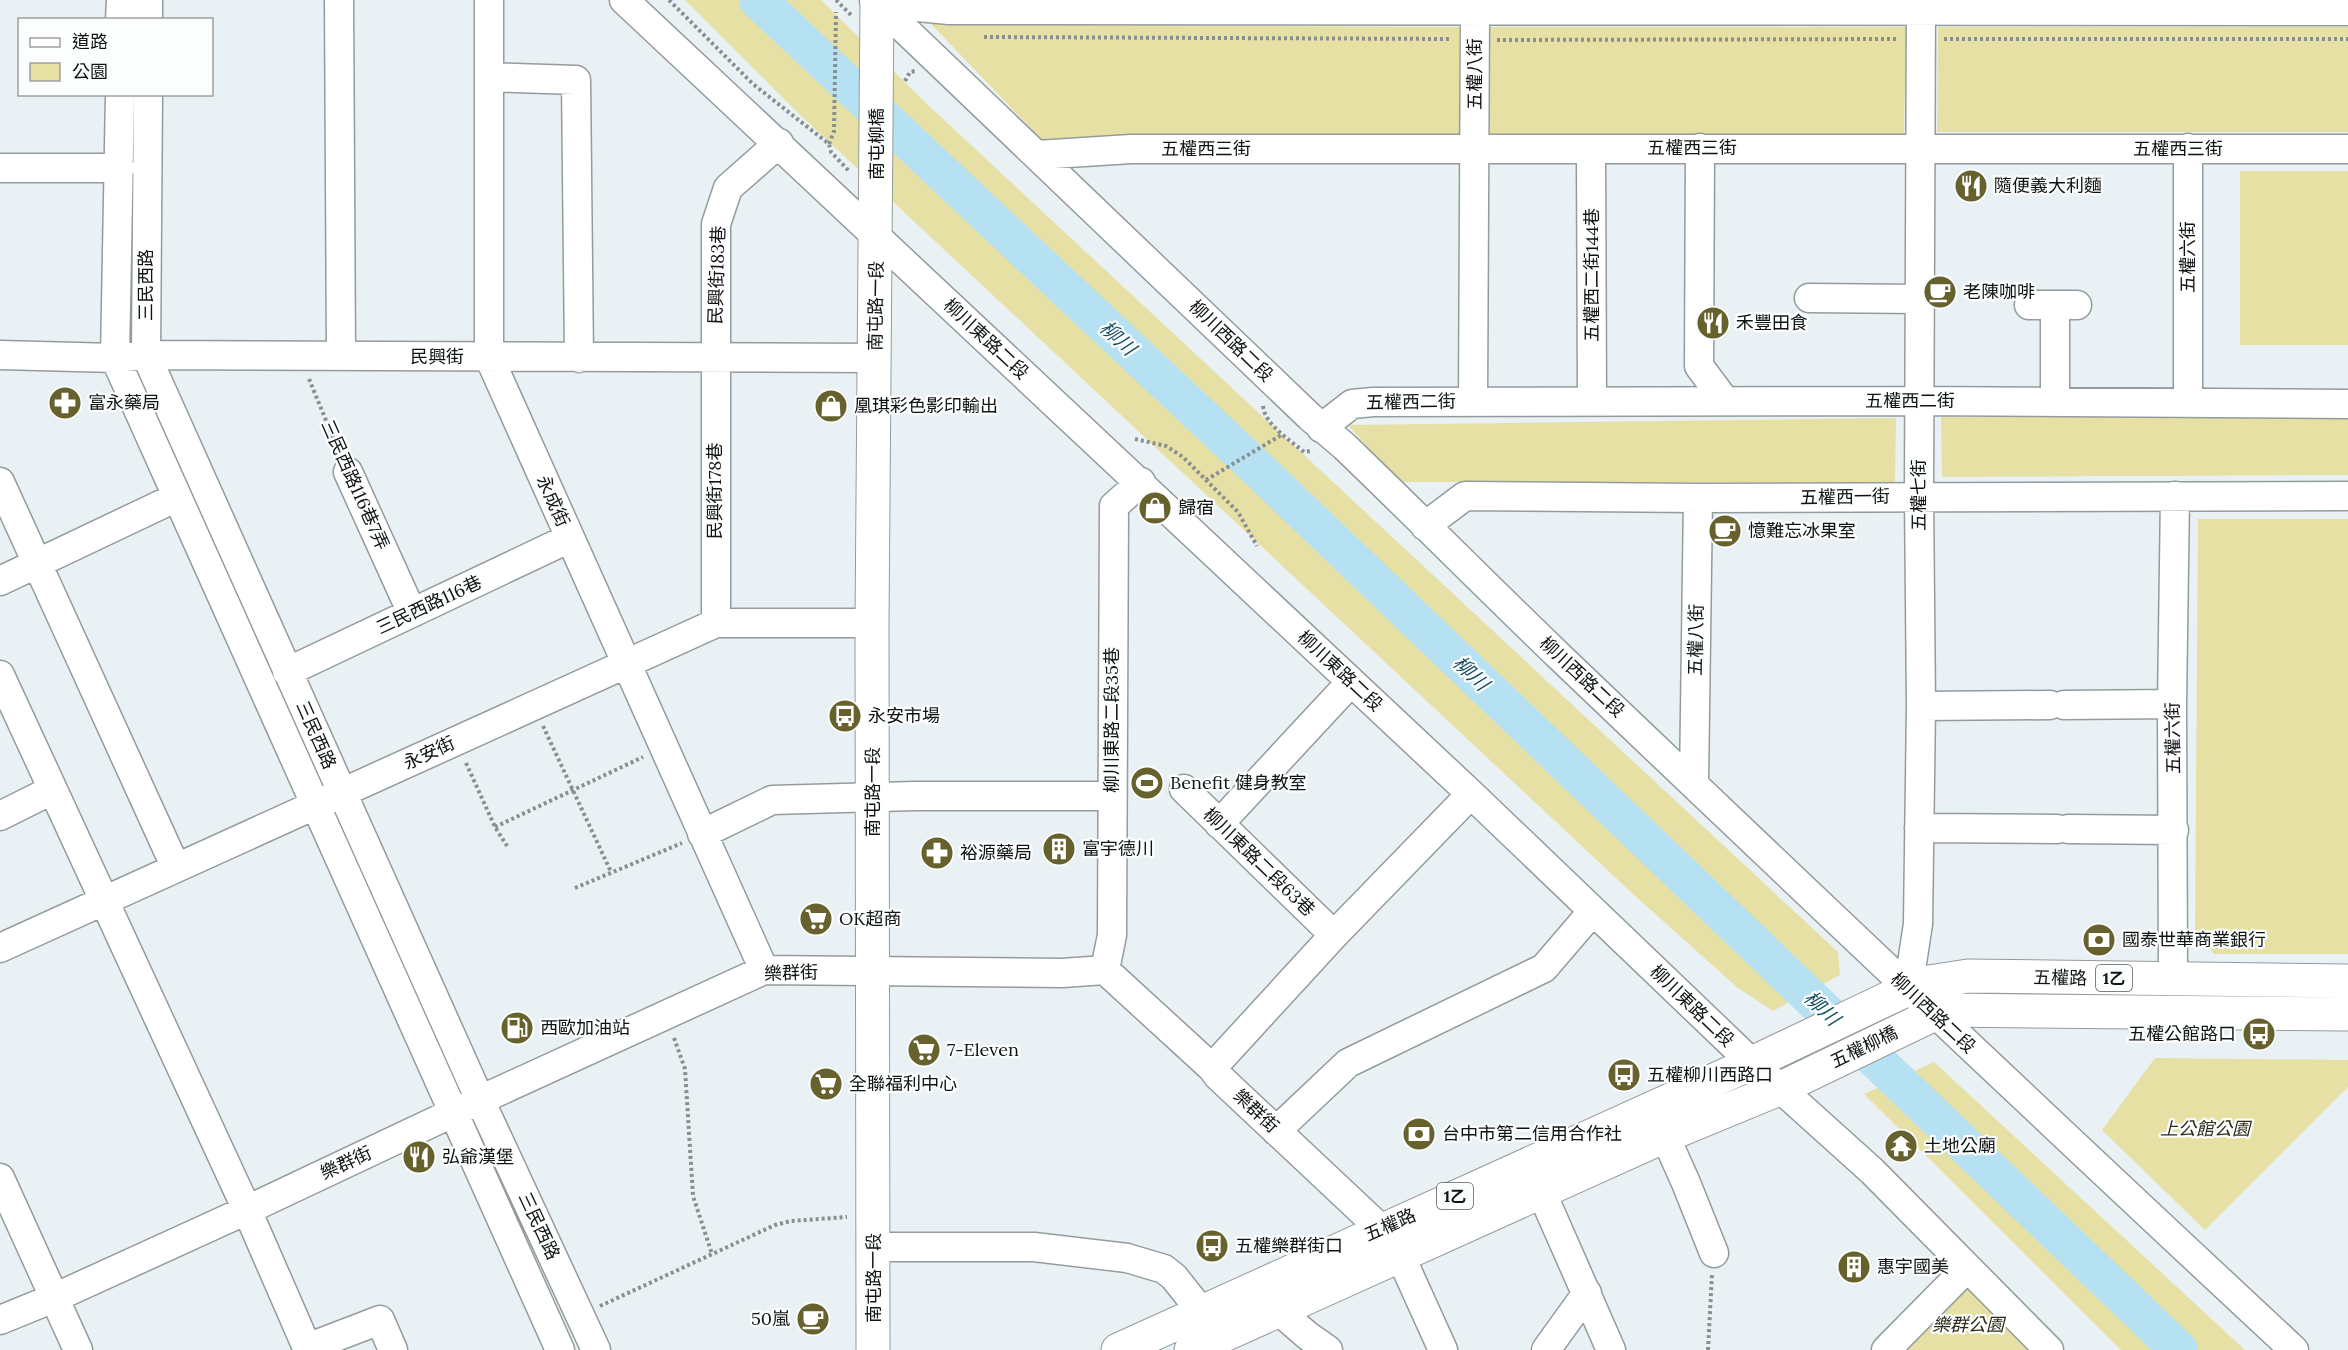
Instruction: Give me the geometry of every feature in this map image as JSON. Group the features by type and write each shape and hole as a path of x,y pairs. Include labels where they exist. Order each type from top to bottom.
{"main road":[{"name":"南屯柳橋","path":"876,1 877,235"},
{"name":"南屯路一段","path":"873,1350 872,623 877,235"},
{"name":"五權路","path":"1895,995 1953,977 1968,976 2348,981"},
{"name":"五權柳橋","path":"1793,1043 1895,995"},
{"name":"五權路","path":"1920,1020 1959,1009 2348,1014"},
{"name":"五權柳橋","path":"1821,1068 1920,1020"},
{"name":"五權路","path":"1211,1346 1278,1310 1390,1242 1793,1043"},
{"name":"五權路","path":"1118,1350 1201,1311 1390,1242 1541,1191 1779,1089 1821,1068"}],"street":[{"path":"120,18 121,0"},
{"path":"148,0 148,18"},
{"path":"339,0 341,356"},
{"name":"永成街","path":"489,0 489,357 764,970"},
{"name":"柳川東路二段","path":"624,0 1471,794 1779,1089 1872,1171 2049,1350"},
{"path":"876,1 949,10 1220,5 1377,5 2213,6 2348,11"},
{"name":"柳川西路二段","path":"876,1 1037,155 1318,439 1344,446 1562,659 1694,782 1920,1020 2294,1350"},
{"name":"五權八街","path":"1474,149 1478,6"},
{"name":"五權七街","path":"1895,995 1918,924 1921,706 1919,401 1921,6"},
{"path":"489,77 576,80 579,358"},
{"name":"三民西路","path":"120,96 115,358 560,1350"},
{"name":"三民西路","path":"148,96 146,355 480,1100 596,1350"},
{"name":"民興街183巷","path":"714,358 716,224 728,188 779,144"},
{"path":"1700,148 1699,366 1725,401"},
{"name":"五權六街","path":"2188,148 2188,402"},
{"name":"五權西三街","path":"1037,155 1131,149 2348,149"},
{"name":"五權西二街","path":"1473,401 1474,149"},
{"name":"五權西二街144巷","path":"1591,149 1592,401"},
{"path":"0,168 120,168"},
{"path":"1809,298 1920,299"},
{"path":"2054,305 2055,402"},
{"name":"民興街","path":"0,355 115,358 146,355 875,358"},
{"name":"民興街178巷","path":"714,358 716,623"},
{"name":"五權西二街","path":"1318,439 1352,404 1473,401 1919,401 2348,404"},
{"name":"三民西路116巷7弄","path":"348,472 412,613"},
{"path":"0,482 176,868"},
{"name":"柳川東路二段35巷","path":"1105,970 1112,935 1114,506 1141,483"},
{"name":"五權西一街","path":"1425,526 1465,496 1698,498 2348,496"},
{"name":"五權六街","path":"2173,979 2172,704 2175,496"},
{"path":"0,581 177,497"},
{"name":"五權八街","path":"1694,782 1698,498"},
{"name":"三民西路116巷","path":"287,672 570,538"},
{"name":"永安街","path":"0,948 716,623 872,623"},
{"path":"0,675 247,1210 308,1349 380,1320 393,1350"},
{"path":"1219,824 1351,682"},
{"path":"1921,706 2172,704"},
{"name":"柳川東路二段63巷","path":"1184,789 1335,935"},
{"path":"0,816 52,790"},
{"path":"1212,1068 1335,935 1471,794"},
{"path":"702,834 772,800 915,796 1112,796"},
{"path":"1919,828 2174,830"},
{"path":"1276,1131 1348,1063 1544,968 1592,912"},
{"name":"樂群街","path":"0,1320 54,1298 247,1210 764,970 873,973 1062,973 1105,970 1212,1068 1390,1242 1443,1350"},
{"path":"1665,1136 1714,1253"},
{"path":"0,1178 78,1350"},
{"path":"1541,1191 1611,1350"},
{"path":"874,1231 1127,1258 1164,1269 1174,1277 1201,1311"},
{"path":"1886,1350 1966,1268"},
{"path":"1546,1350 1587,1293"},
{"path":"1278,1310 1328,1350"}],"path":[{"path":"669,0 753,84 829,144 834,131 836,12"},
{"path":"972,37 1451,39"},
{"path":"1516,40 1901,39"},
{"path":"1951,39 2348,39"},
{"path":"905,80 910,72 921,71"},
{"name":"三民西路116巷7弄","path":"299,356 348,472"},
{"path":"1263,402 1264,414 1282,434 1304,452 1318,439"},
{"path":"1206,480 1282,434"},
{"path":"1135,439 1166,446 1183,457 1238,512 1257,546"},
{"path":"534,706 612,872"},
{"path":"456,741 495,827 507,846"},
{"path":"495,827 665,747"},
{"path":"575,888 702,834"},
{"path":"665,1015 684,1069 693,1196 712,1254"},
{"path":"580,1315 775,1225 791,1221 874,1231"},
{"path":"1708,1350 1714,1253"}],"green space":[{"path":"685,0 821,0 928,105 1838,952 1840,975 1773,1011 1738,988 1633,894 797,112"},
{"path":"931,24 1459,27 1459,141 1041,139"},
{"path":"1483,27 1906,27 1904,134 1483,140"},
{"path":"1938,27 2348,27 2348,132 1937,132"},
{"path":"2240,171 2348,171 2348,345 2240,345"},
{"path":"2348,416 2348,475 1942,477 1941,417"},
{"path":"1896,418 1895,482 1399,482 1348,425"},
{"path":"2198,519 2348,519 2348,954 2214,954 2195,932"},
{"name":"上公館公園","path":"2155,1058 2348,1060 2348,1087 2205,1230 2102,1130"},
{"path":"1934,1062 2245,1350 2121,1350 1864,1094"},
{"name":"樂群公園","path":"1968,1289 2031,1350 1907,1350"}],"waterway":[{"name":"柳川","path":"758,0 1262,473 2179,1350"}],"place":[{"name":"隨便義大利麵","path":"1971,186"},
{"name":"老陳咖啡","path":"1940,292"},
{"name":"禾豐田食","path":"1713,323"},
{"name":"富永藥局","path":"65,403"},
{"name":"凰琪彩色影印輸出","path":"831,406"},
{"name":"歸宿","path":"1155,508"},
{"name":"憶難忘冰果室","path":"1725,531"},
{"name":"永安市場","path":"845,716"},
{"name":"Benefit 健身教室","path":"1147,783"},
{"name":"富宇德川","path":"1059,849"},
{"name":"裕源藥局","path":"937,853"},
{"name":"OK超商","path":"816,919"},
{"name":"國泰世華商業銀行","path":"2099,940"},
{"name":"西歐加油站","path":"517,1028"},
{"name":"五權公館路口","path":"2259,1034"},
{"name":"7-Eleven","path":"924,1050"},
{"name":"五權柳川西路口","path":"1624,1075"},
{"name":"全聯福利中心","path":"826,1084"},
{"name":"台中市第二信用合作社","path":"1419,1134"},
{"name":"土地公廟","path":"1901,1146"},
{"name":"弘爺漢堡","path":"419,1157"},
{"name":"五權樂群街口","path":"1212,1246"},
{"name":"惠宇國美","path":"1854,1267"},
{"name":"50嵐","path":"813,1319"}]}
